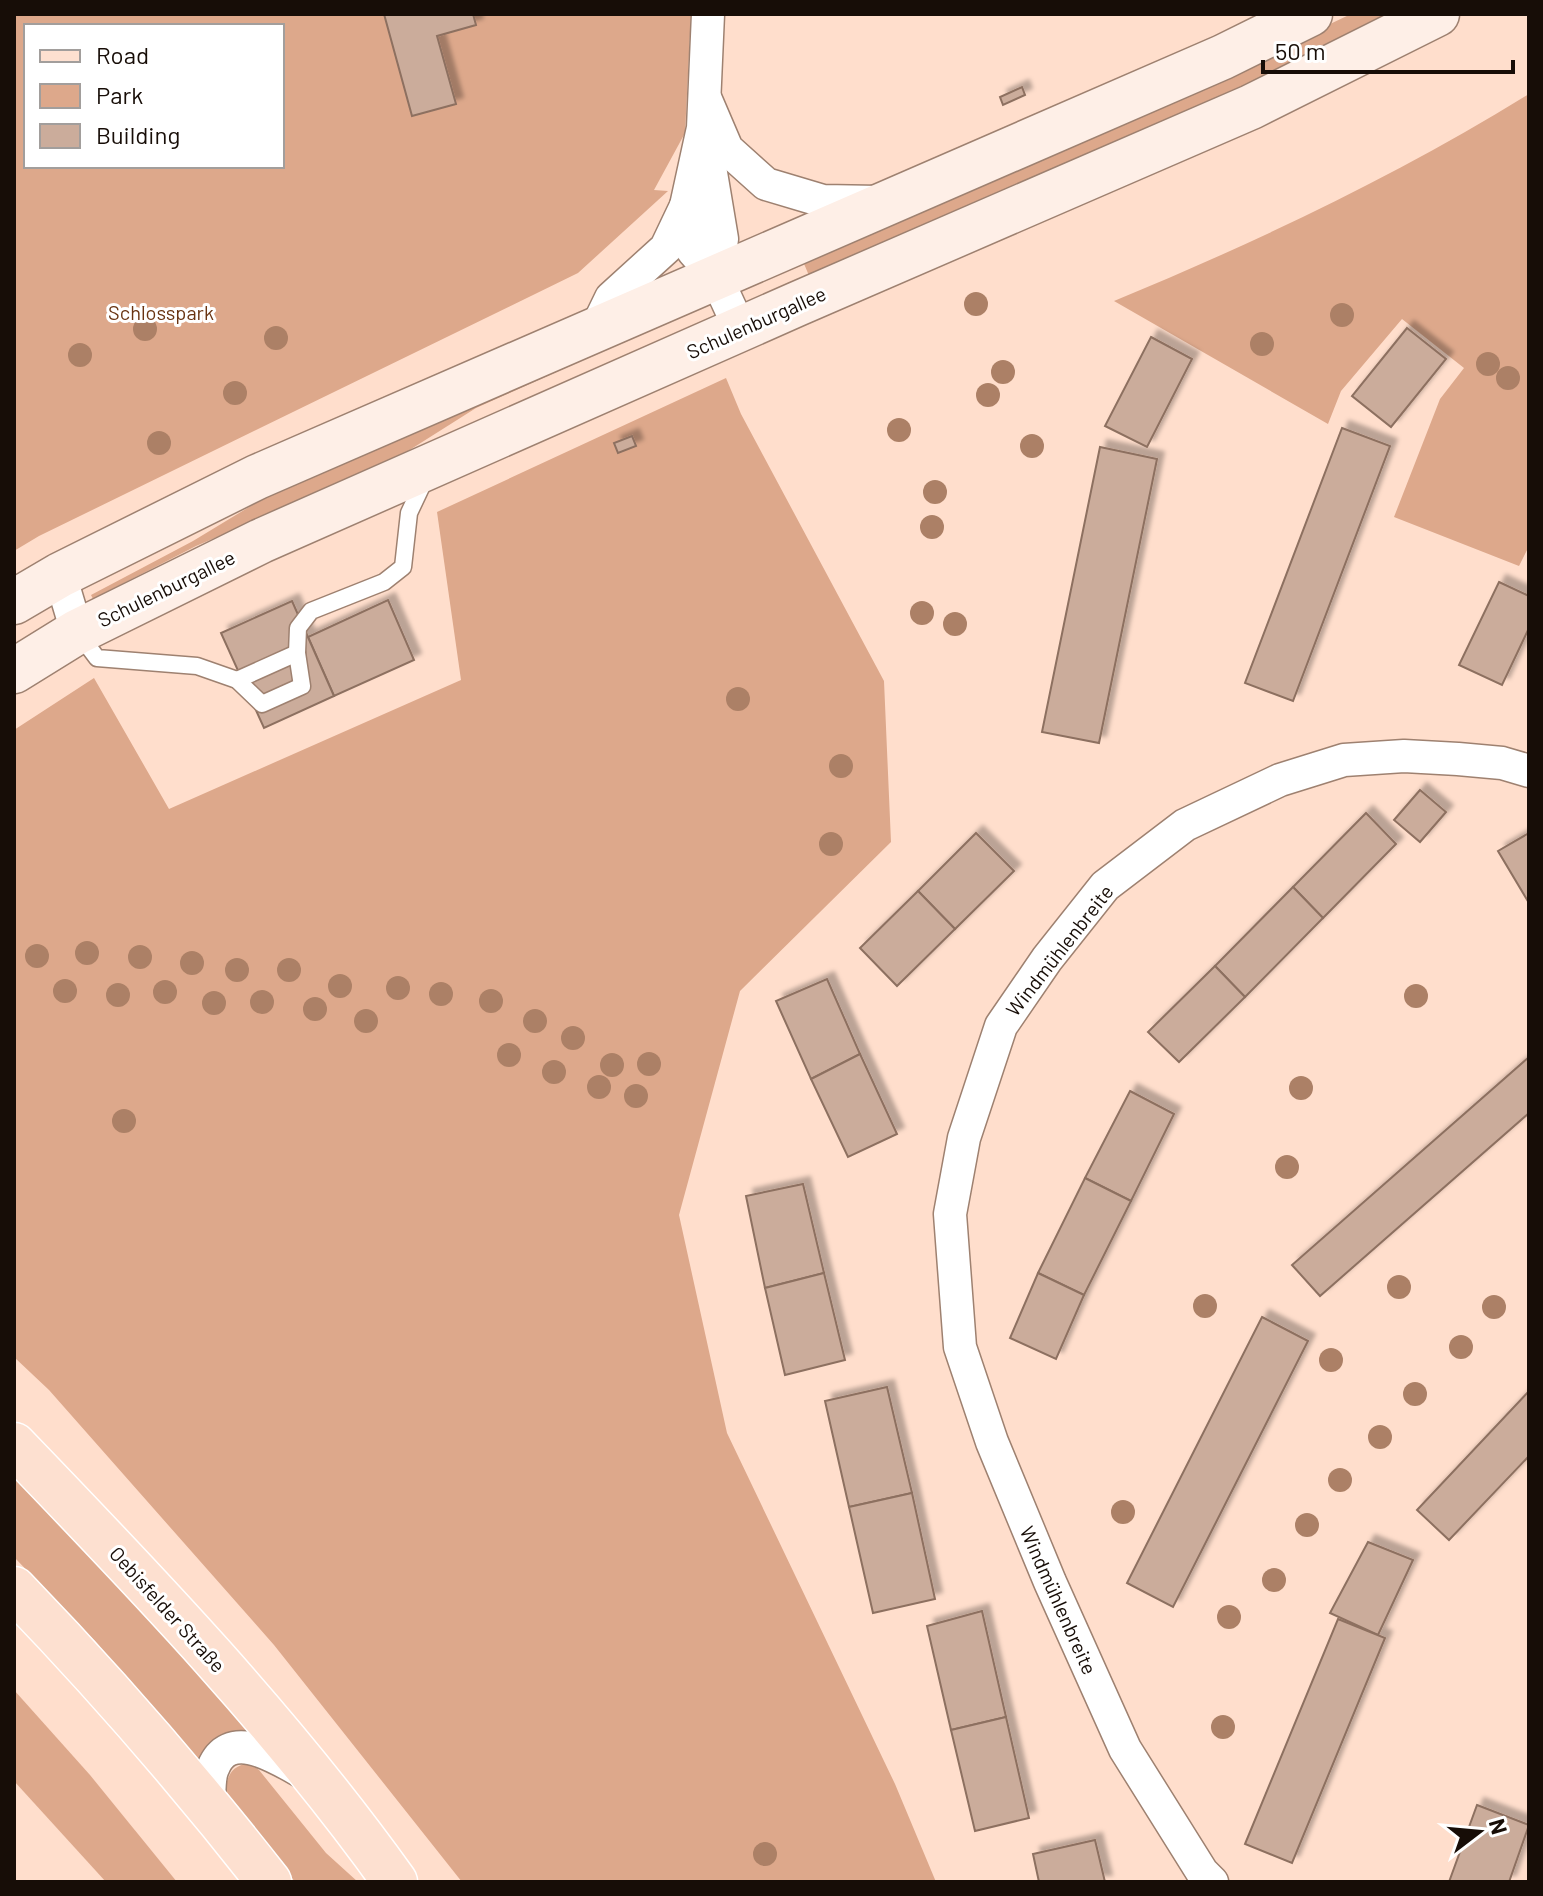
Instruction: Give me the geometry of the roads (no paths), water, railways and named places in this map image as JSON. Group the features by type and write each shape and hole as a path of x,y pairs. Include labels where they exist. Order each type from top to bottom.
{"main road":[{"name":"Oebisfelder Straße","path":"14,1445 155,1592 316,1779 395,1882"},
{"path":"14,1589 80,1658 209,1806 269,1882"}],"street":[{"path":"596,329 611,298 666,248 686,206 704,112 708,14"},
{"path":"14,602 60,575 257,477 1223,57 1310,14"},
{"name":"Schulenburgallee","path":"14,671 77,632 261,541 1251,107 1437,14"},
{"path":"704,112 727,149 766,184 823,201 886,202"},
{"path":"704,112 722,239 716,277"},
{"path":"686,206 693,251 716,277 740,329"},
{"name":"Schulenburgallee","path":"60,575 77,632"},
{"name":"Windmühlenbreite","path":"1212,1882 1202,1872 1125,1749 1050,1582 992,1442 960,1347 950,1214 964,1138 1001,1026 1047,959 1105,886 1185,825 1280,780 1344,760 1404,756 1458,759 1502,763 1529,771"},
{"name":"Oebisfelder Straße","path":"209,1806 212,1769 232,1749 257,1748 316,1779"}],"lane":[{"path":"77,632 97,658 197,666 237,680 262,704 302,686 297,653 298,628 311,611 384,582 403,567 409,513 431,468"},
{"path":"237,680 297,653"}],"park label":[{"name":"Schlosspark","path":"161,312"}]}
